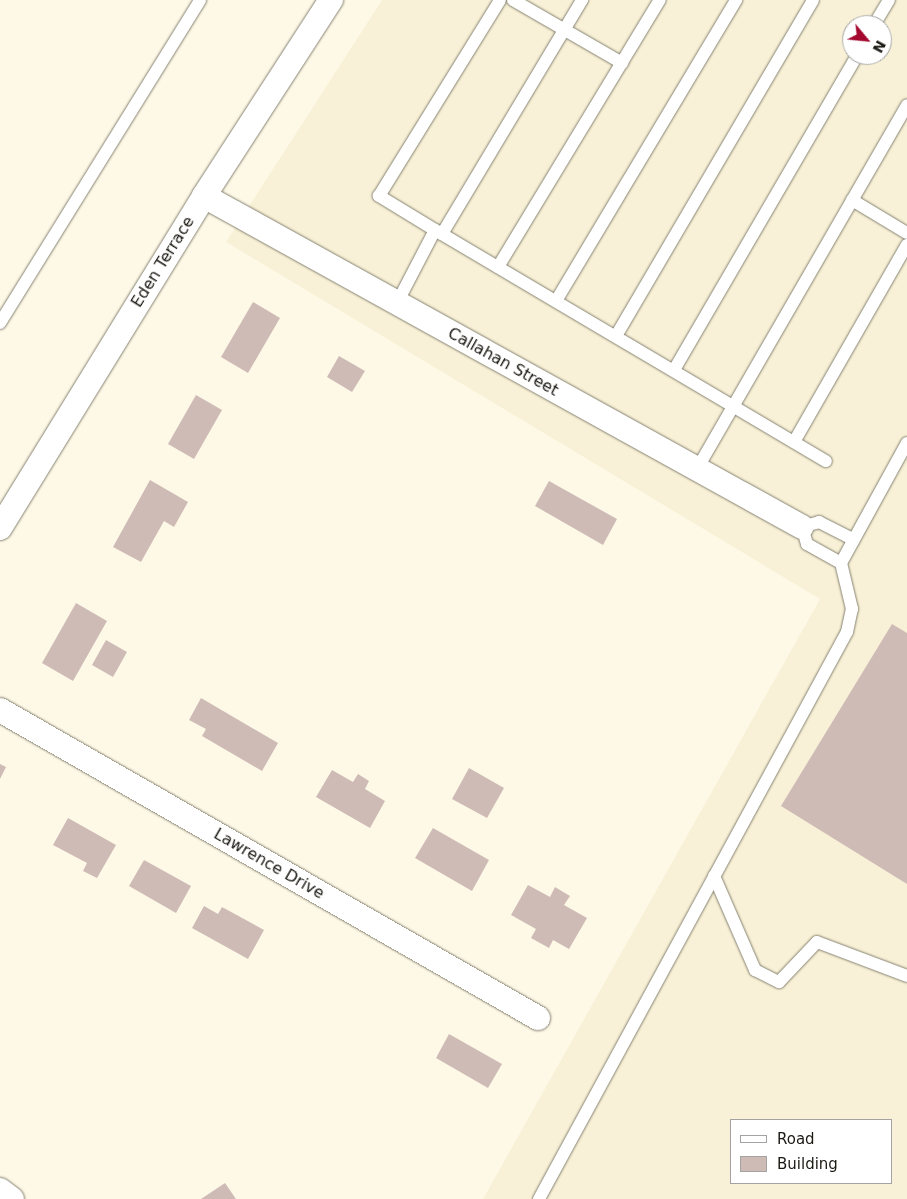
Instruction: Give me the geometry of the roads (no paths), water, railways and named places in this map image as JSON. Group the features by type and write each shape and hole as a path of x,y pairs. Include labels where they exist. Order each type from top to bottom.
{"street":[{"name":"Eden Terrace","path":"0,528 204,196 331,0"},
{"name":"Callahan Street","path":"204,196 802,527"},
{"name":"Lawrence Drive","path":"0,710 538,1018"},
{"path":"0,1190 12,1199"}],"lane":[{"path":"0,322 200,0"},
{"path":"500,0 379,196 826,461"},
{"path":"513,0 565,28 622,63"},
{"path":"397,304 439,232 582,0"},
{"path":"498,267 660,0"},
{"path":"556,301 736,0"},
{"path":"616,336 813,0"},
{"path":"880,15 889,0"},
{"path":"674,370 851,65"},
{"path":"697,469 907,105"},
{"path":"852,200 907,234"},
{"path":"794,442 907,245"},
{"path":"539,1199 847,632 852,610 842,563 907,442"},
{"path":"842,563 807,544 802,527 819,522 854,540"},
{"path":"714,876 755,970 779,982 817,942 907,976"}]}
